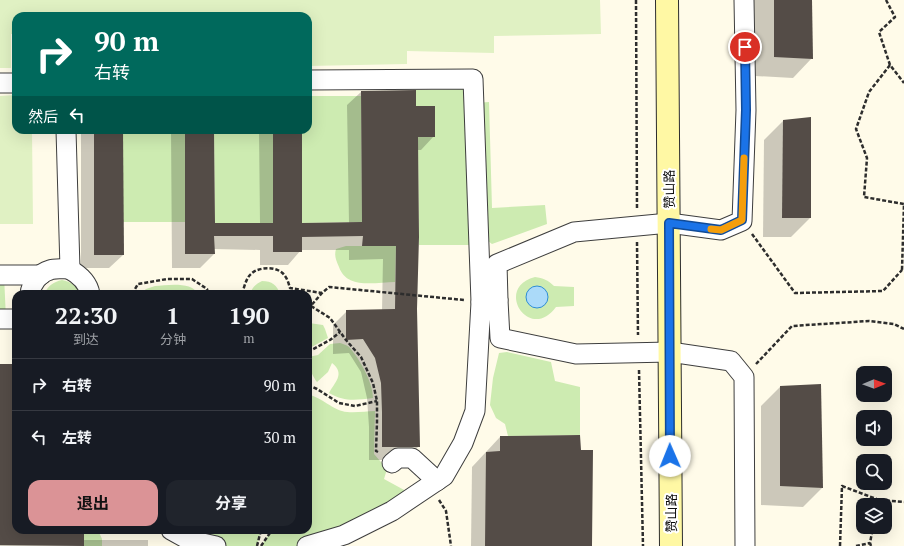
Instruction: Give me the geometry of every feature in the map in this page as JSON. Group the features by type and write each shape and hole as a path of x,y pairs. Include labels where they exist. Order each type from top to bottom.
{"street":[{"name":"赞山路","path":"667,0 671,546"},
{"path":"744,0 746,110 742,220 721,230 669,223 574,232 498,264 487,301 500,338 576,354 670,352 731,362 744,376 745,546"},
{"path":"307,546 344,535 392,511 444,476 463,443 475,411 487,301 473,80 312,80"},
{"path":"0,83 12,83"},
{"path":"66,134 69,269"},
{"path":"31,290 34,282 49,270 69,269 78,274 85,282 88,290"},
{"path":"0,275 41,275"},
{"path":"0,319 12,319"},
{"path":"392,463 398,458 412,458 433,484"},
{"path":"178,534 189,540 216,546"}],"path":[{"path":"636,0 638,352 643,546"},
{"path":"886,0 895,17 879,32 890,65 904,83"},
{"path":"742,220 795,293 883,291 903,270 904,204 864,197 867,158 856,129 869,92 890,65"},
{"path":"244,290 250,274 258,269 268,268 274,269 285,275 290,288 303,290"},
{"path":"134,290 138,284 166,279 192,279 207,288 207,290"},
{"path":"312,305 329,287 487,301"},
{"path":"312,291 322,293"},
{"path":"312,307 330,318 361,357 373,383 376,401 376,450 392,463"},
{"path":"744,376 792,326 870,321 894,324 904,329"},
{"path":"312,350 330,340 340,332"},
{"path":"312,387 323,392 339,403 355,406 376,401"},
{"path":"433,484 446,511 451,546"},
{"path":"840,546 842,486 874,498"},
{"path":"892,501 904,502"},
{"path":"257,546 260,534"},
{"path":"261,546 269,534"},
{"path":"856,546 871,544 872,534"}],"green space":[{"path":"0,0 600,0 601,34 494,36 494,53 407,51 407,64 312,66 312,12 12,12 11,68 0,68"},
{"path":"474,89 475,103 489,102 492,208 545,205 547,224 492,244 479,234 479,245 419,245 418,137 435,136 435,106 416,106 416,90"},
{"path":"12,95 12,134 32,134 33,224 0,224 0,96"},
{"path":"312,96 361,96 362,222 302,223 302,134 312,134"},
{"path":"123,134 185,134 185,222 123,222"},
{"path":"214,134 273,134 273,223 215,223"},
{"path":"346,246 396,246 395,282 363,283 348,279 343,274 335,256 336,249"},
{"path":"0,275 4,275 6,319 0,319"},
{"path":"535,277 550,282 554,286 574,287 574,306 556,307 546,316 536,319 527,316 520,310 516,301 517,291 523,283"},
{"path":"62,280 68,282 73,284 78,290 46,290 56,282"},
{"path":"262,281 269,282 274,284 278,290 252,290"},
{"path":"185,285 195,290 145,290 155,286"},
{"path":"312,323 323,325 328,338 312,347"},
{"path":"340,343 346,345 357,357 371,385 373,398 355,400 345,399 329,393 339,375 336,367 332,363 328,372 317,382 312,374 312,356 318,355 330,344"},
{"path":"507,352 551,362 555,381 580,387 580,435 508,436 505,424 496,418 490,405 493,378 499,353"},
{"path":"312,396 334,408 346,412 375,411 374,454 387,469 384,479 406,491 392,511 307,546 261,546 269,534 312,534"},
{"path":"84,534 100,534 102,539 102,546 84,546"},
{"path":"182,534 260,534 257,546 216,546"}],"water":[{"path":"537,286 545,289 548,297 545,305 537,308 529,305 526,297 529,289"}],"building":[{"path":"774,0 812,0 813,59 774,57"},
{"path":"416,90 416,106 435,106 435,137 418,137 419,237 417,309 420,447 382,447 381,383 375,358 363,339 346,340 346,310 395,309 396,246 362,246 363,236 302,237 302,252 273,252 273,236 214,236 215,254 185,254 185,134 214,134 215,223 273,223 273,134 302,134 302,223 362,222 361,91"},
{"path":"811,117 811,218 782,218 783,120"},
{"path":"94,134 123,134 124,255 94,255"},
{"path":"0,364 12,364 12,534 84,534 84,546 0,545"},
{"path":"821,384 823,488 780,486 780,386"},
{"path":"580,435 581,450 593,450 592,546 485,546 486,452 500,451 500,436"}],"slow traffic":[{"path":"711,229 721,230 742,220 744,158"}],"route":[{"path":"670,456 669,223 721,230 742,220 746,110 745,47"}]}
